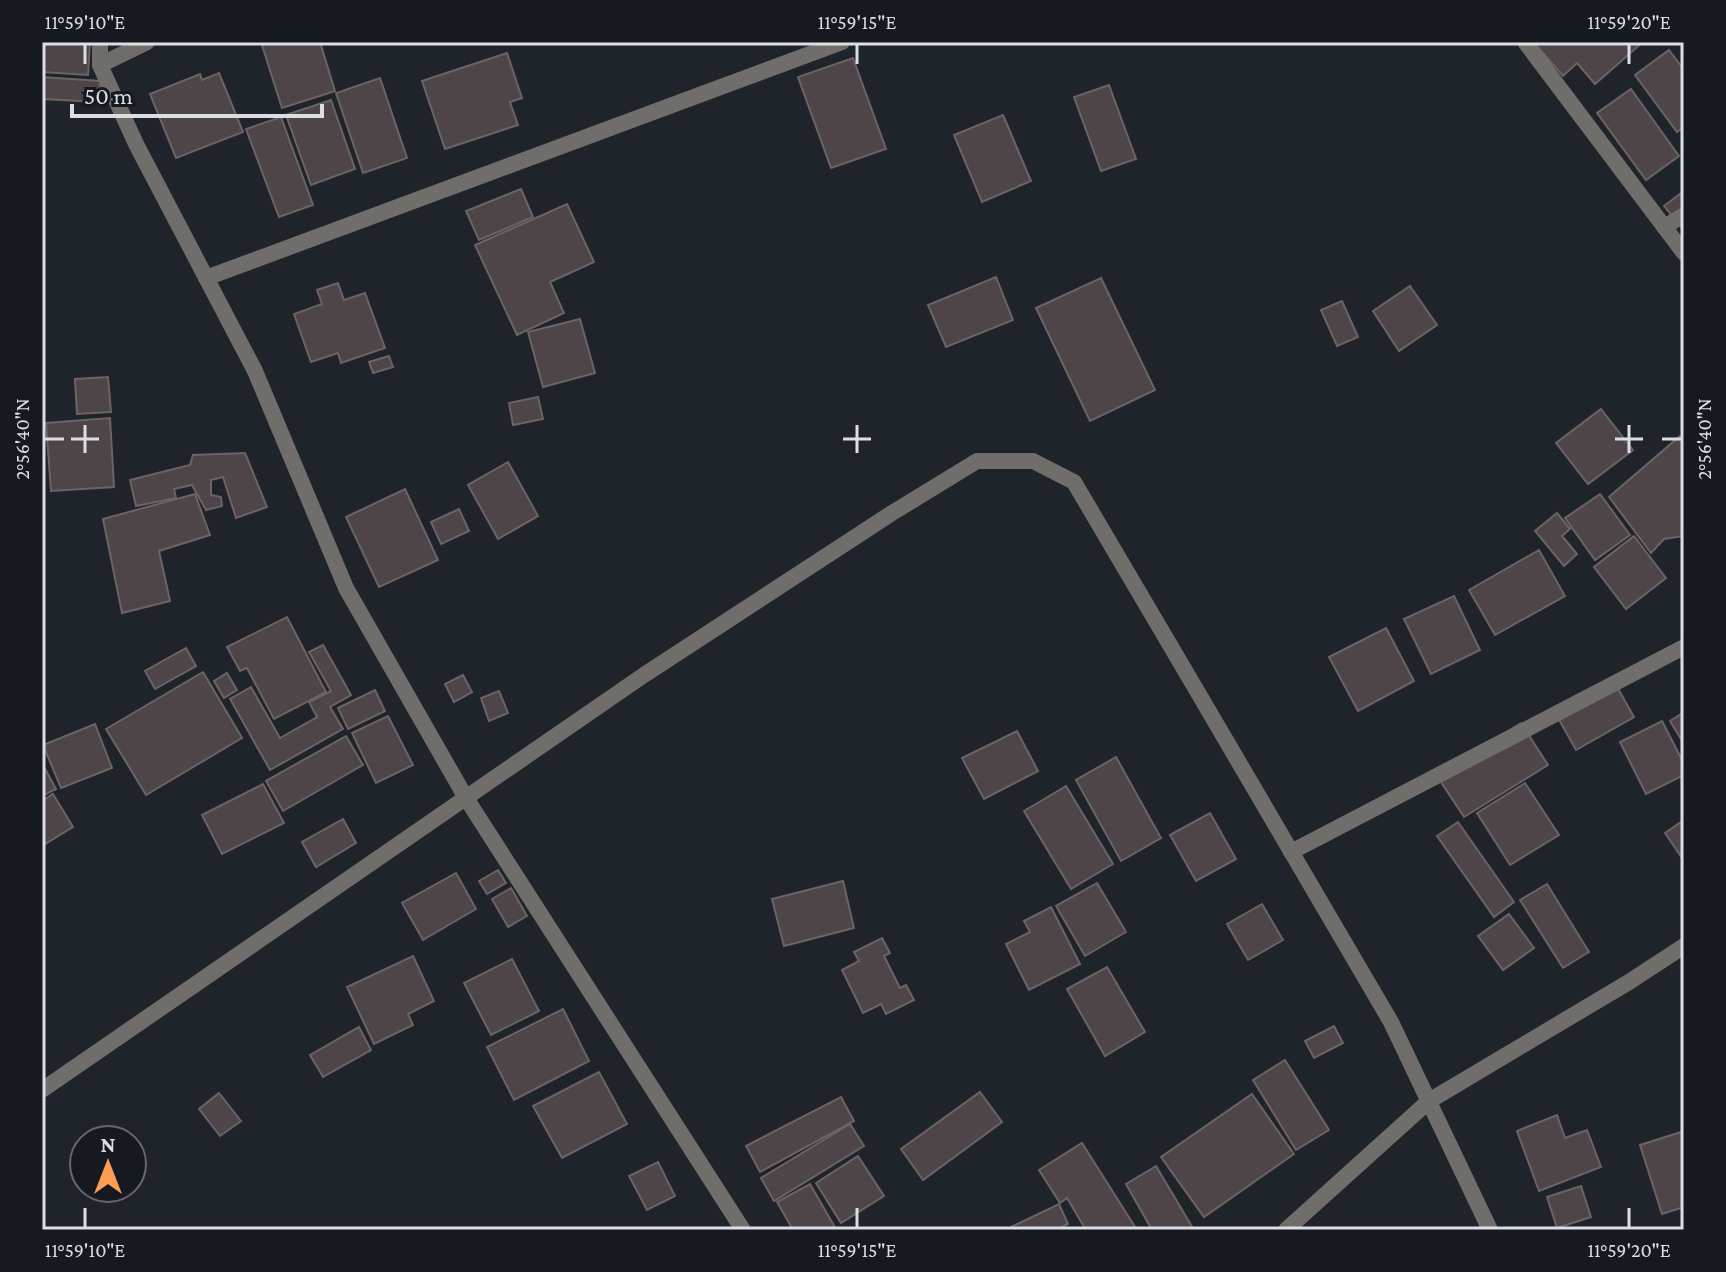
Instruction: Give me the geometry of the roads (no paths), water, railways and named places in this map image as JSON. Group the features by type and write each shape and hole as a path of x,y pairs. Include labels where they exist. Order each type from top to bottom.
{"street":[{"path":"100,42 100,65 136,144 255,371 346,588 466,798 743,1230"},
{"path":"100,65 147,42"},
{"path":"206,278 842,42"},
{"path":"1525,42 1684,253"},
{"path":"1664,227 1684,215"},
{"path":"42,1090 644,675 892,513 977,461 1033,461 1074,482 1391,1022 1490,1230"},
{"path":"1291,852 1684,647"},
{"path":"1286,1230 1429,1101 1684,946"}]}
